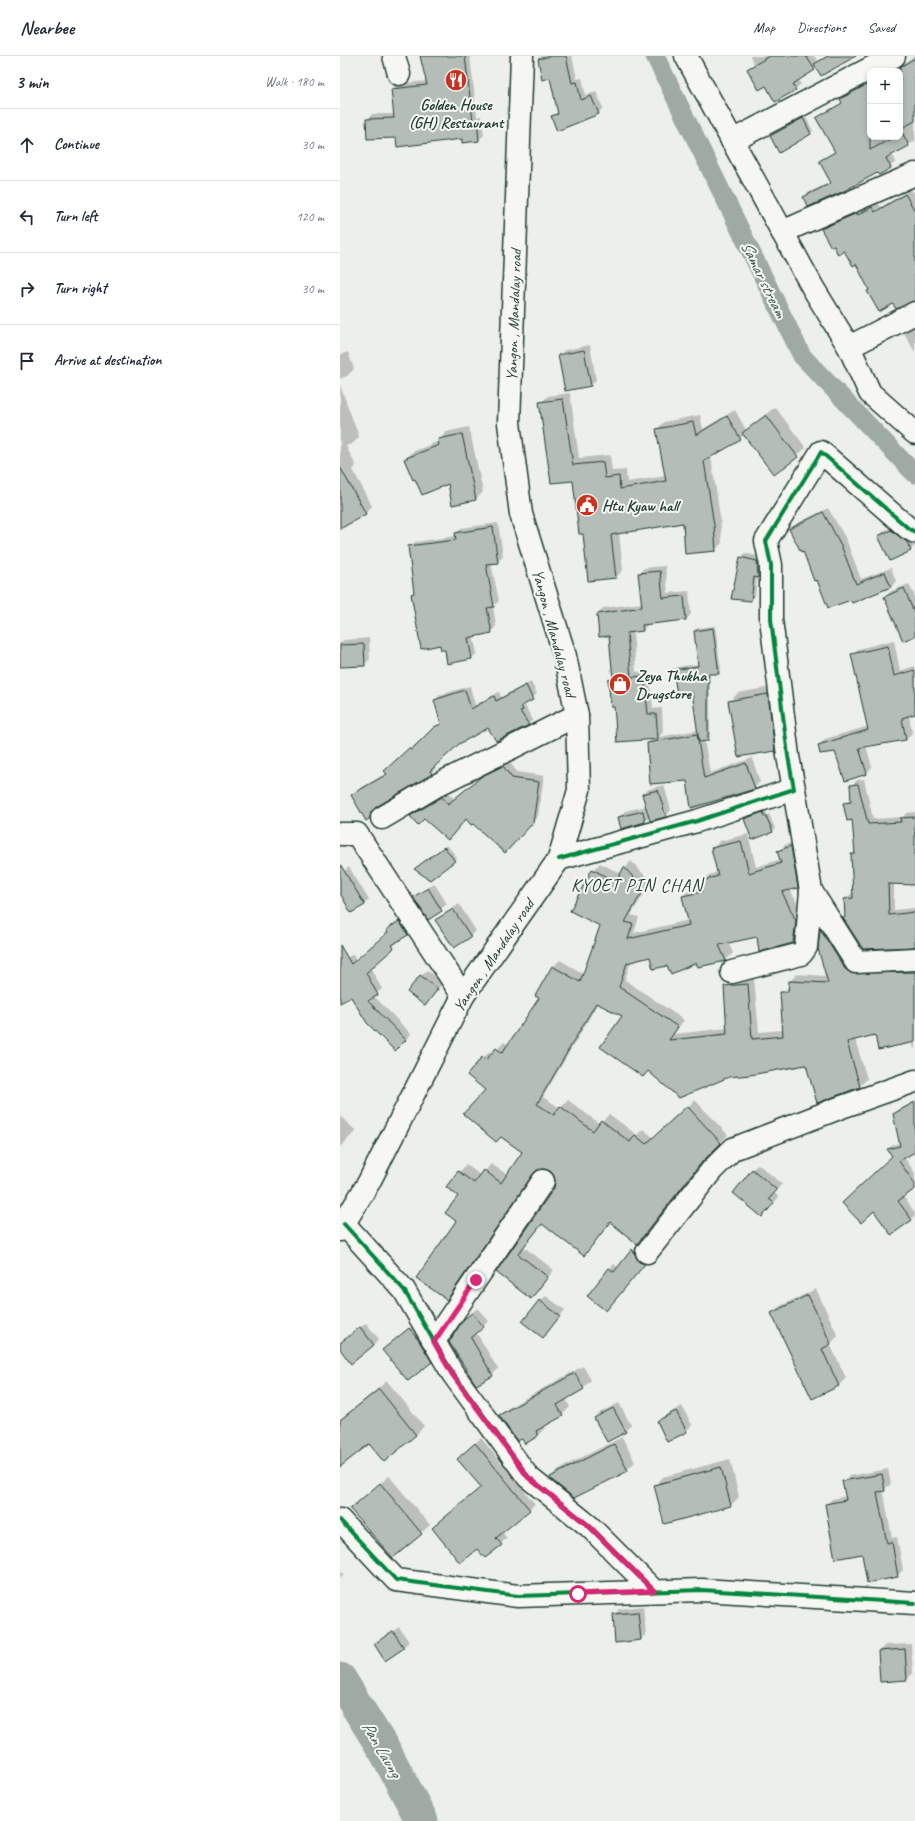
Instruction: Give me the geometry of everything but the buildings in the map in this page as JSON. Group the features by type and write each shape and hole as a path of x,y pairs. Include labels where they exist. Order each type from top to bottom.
{"main road":[{"name":"Yangon , Mandalay road","path":"341,1223 370,1182 463,996 559,859 579,790 577,715 565,656 521,514 509,423 522,56"},
{"path":"686,56 813,288 849,347 870,394 915,433"},
{"path":"732,141 894,56"},
{"path":"782,232 915,174"},
{"path":"849,347 915,313"},
{"path":"732,972 801,954 806,947 811,891 788,756 771,619 771,565 766,541 822,452 908,528 915,532"},
{"path":"382,818 439,784 577,715"},
{"path":"559,859 697,821 794,789"},
{"path":"340,834 357,834 463,996"},
{"path":"811,891 856,962 915,958"},
{"path":"648,1252 712,1170 733,1149 839,1108 915,1081"},
{"path":"434,1342 544,1181"},
{"path":"341,1223 404,1290 452,1374 528,1477 589,1526 654,1591"},
{"path":"340,1520 396,1580 518,1596 702,1590 915,1603"}],"waterway":[{"name":"Samar stream","path":"655,56 802,356 915,474"},
{"name":"Pan Laung","path":"340,1679 386,1753 422,1821"}],"cycle path":[{"path":"559,859 697,821 794,789 788,756 771,619 771,565 766,541 821,452 908,528 915,532"},
{"path":"344,1224 404,1290 453,1374 528,1477 589,1526 654,1591"},
{"path":"340,1520 396,1580 518,1596 702,1590 915,1603"}],"place":[{"name":"Golden House (GH) Restaurant","path":"456,80"},
{"name":"Htu Kyaw hall","path":"587,505"},
{"name":"Zeya Thukha Drugstore","path":"620,684"}],"district":[{"name":"KYOET PIN CHAN","path":"637,885"}],"route":[{"path":"476,1280 434,1342 452,1374 528,1477 589,1526 654,1591 578,1594"}]}
